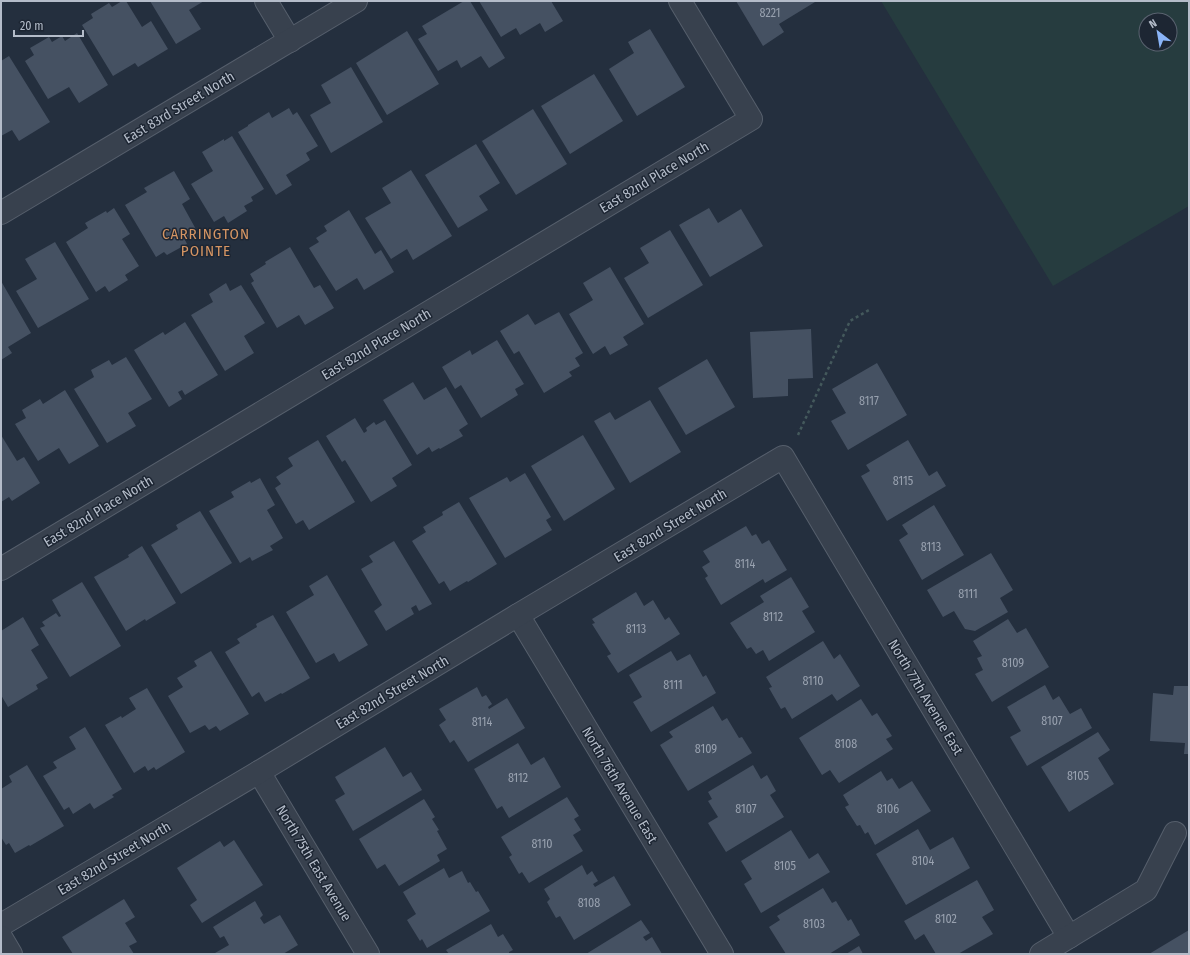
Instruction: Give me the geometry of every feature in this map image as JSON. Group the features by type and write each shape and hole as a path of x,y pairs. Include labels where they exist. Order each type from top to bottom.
{"street":[{"path":"266,1 290,41"},
{"name":"East 83rd Street North","path":"1,213 356,1"},
{"name":"East 82nd Place North","path":"1,569 751,119 680,1"},
{"name":"East 82nd Street North","path":"1,925 259,772 783,457"},
{"name":"North 77th Avenue East","path":"783,457 1070,937"},
{"name":"North 76th Avenue East","path":"518,615 722,954"},
{"name":"North 75th East Avenue","path":"259,772 368,954"},
{"path":"1042,954 1146,890 1175,833"},
{"path":"1,937 11,954"}],"path":[{"path":"798,435 850,321 869,310"}],"green space":[{"path":"881,1 1189,1 1189,206 1053,286"}],"building":[{"path":"122,1 126,1 142,27 151,21 168,49 138,67 135,63 113,76 82,25 93,18 91,14 109,3 112,7"},
{"path":"150,1 204,1 189,10 201,29 176,44"},
{"path":"464,1 470,1 505,58 489,68 481,56 461,68 457,60 438,71 418,39 427,34 422,26"},
{"path":"479,1 551,1 563,21 545,32 540,23 520,35 516,28 501,37"},
{"path":"736,1 815,2 779,24 784,32 763,46"},
{"path":"650,29 685,87 637,116 609,69 634,53 628,42"},
{"path":"407,31 439,84 387,115 356,63"},
{"path":"77,33 108,85 79,103 69,87 48,99 25,61 34,55 30,48 49,37 52,42 62,36 65,41"},
{"path":"9,56 50,122 19,141 12,130 1,136 1,61"},
{"path":"351,67 383,122 331,153 310,115 331,103 321,85"},
{"path":"594,74 623,121 570,154 541,106"},
{"path":"289,108 293,115 297,112 318,146 306,153 310,160 286,175 292,185 276,195 238,132 269,112 272,118"},
{"path":"533,109 567,164 516,195 482,141"},
{"path":"232,136 264,189 251,197 253,201 244,206 247,211 228,223 224,216 214,222 191,184 213,171 202,152"},
{"path":"476,144 500,183 479,196 488,210 458,228 425,175"},
{"path":"411,170 452,236 413,260 407,249 391,259 365,218 391,203 382,188"},
{"path":"174,171 190,199 182,204 198,233 185,240 187,244 167,255 164,252 156,257 125,205 147,192 144,188"},
{"path":"114,208 130,234 122,239 139,266 125,275 128,280 109,292 105,286 96,292 66,242 88,228 85,223 106,211 107,213"},
{"path":"709,208 718,223 741,209 763,246 710,277 679,225"},
{"path":"349,210 375,254 381,250 394,272 364,290 357,278 336,291 309,248 319,242 316,238 327,231 324,226"},
{"path":"670,230 703,285 648,318 624,278 649,263 640,248"},
{"path":"55,242 89,299 38,328 16,291 37,279 25,259"},
{"path":"290,247 314,288 320,285 334,308 305,325 299,315 277,328 251,283 254,281 250,274 266,264 265,262"},
{"path":"610,267 644,324 623,337 628,345 610,355 605,346 593,354 569,314 593,300 583,283"},
{"path":"1,281 31,333 8,347 12,353 1,360"},
{"path":"226,283 230,291 241,285 265,323 244,336 254,353 225,371 191,315 213,302 209,294"},
{"path":"559,312 583,353 575,358 580,366 569,372 572,376 544,393 519,351 514,354 500,331 528,314 535,325"},
{"path":"185,322 218,375 185,395 182,390 178,392 182,399 169,407 134,350 163,332 165,335"},
{"path":"811,329 813,378 788,379 788,396 753,398 750,332"},
{"path":"497,340 524,384 515,389 518,395 481,418 461,385 455,389 442,367 470,350 472,355"},
{"path":"126,357 152,399 128,413 136,426 107,443 74,389 94,377 91,370 109,360 112,365"},
{"path":"707,359 735,407 686,435 658,388"},
{"path":"877,363 907,415 848,450 831,421 846,413 832,389"},
{"path":"413,382 424,400 446,387 468,424 459,430 463,436 440,449 439,448 432,452 429,447 417,455 383,400"},
{"path":"65,390 99,446 69,464 59,448 38,461 15,424 26,418 22,410 40,399 43,404"},
{"path":"650,400 681,452 630,483 594,421 610,412 615,420"},
{"path":"355,418 364,433 367,431 366,428 374,422 376,425 385,420 412,465 392,478 397,486 371,502 345,460 342,462 326,436"},
{"path":"1,435 17,461 24,457 40,483 12,501 9,497 1,502"},
{"path":"583,435 615,489 564,521 531,466"},
{"path":"318,440 355,502 309,530 303,520 296,524 275,488 281,484 276,477 293,466 288,458"},
{"path":"908,440 929,476 937,471 946,486 887,521 861,476 870,471 866,465"},
{"path":"525,473 551,517 546,520 552,530 505,558 469,498 507,477 510,482"},
{"path":"260,478 275,505 267,510 283,538 270,546 273,550 252,561 250,557 240,563 209,511 234,497 231,492 250,481 251,483"},
{"path":"459,502 497,564 450,591 444,581 439,584 412,541 426,532 423,527 443,515 442,512"},
{"path":"934,505 964,555 922,580 899,540 908,534 902,525"},
{"path":"200,511 232,563 181,594 151,545 178,529 176,525"},
{"path":"746,526 752,536 756,534 762,544 769,540 787,570 765,583 763,579 721,605 705,578 708,576 702,567 710,562 703,551"},
{"path":"394,541 432,604 419,611 416,605 411,608 414,614 386,631 374,611 382,605 361,569 373,562 369,556"},
{"path":"142,546 176,603 126,631 94,577 129,557 128,555"},
{"path":"991,553 1013,590 1000,598 1008,612 975,631 965,629 954,611 943,617 927,590"},
{"path":"327,575 368,645 339,662 334,653 316,663 286,612 314,595 309,586"},
{"path":"791,577 809,607 802,611 815,632 769,661 763,650 756,654 751,647 747,649 730,623 764,602 760,596"},
{"path":"82,582 121,646 70,677 40,628 45,626 42,622 56,613 59,617 61,616 52,600"},
{"path":"636,592 644,606 653,600 665,620 669,617 680,634 618,673 607,656 611,654 592,624 595,623 592,619"},
{"path":"273,615 310,678 265,702 259,692 252,697 225,652 240,643 237,639 257,627 256,624"},
{"path":"23,617 39,645 31,650 48,678 36,685 38,689 8,707 1,695 1,631"},
{"path":"1008,619 1017,633 1026,628 1049,667 992,702 975,674 983,670 977,658 982,656 973,641"},
{"path":"823,641 834,659 840,654 860,686 837,701 832,694 792,719 785,707 781,709 769,688 772,687 766,677"},
{"path":"211,651 249,714 220,731 216,726 209,730 205,725 190,733 168,696 183,687 177,678 197,666 194,661"},
{"path":"671,651 677,661 690,654 703,677 706,675 716,693 651,732 633,702 642,697 629,675"},
{"path":"1045,685 1053,700 1059,696 1070,714 1081,708 1092,728 1027,766 1010,737 1021,731 1007,707"},
{"path":"1174,686 1189,686 1189,754 1184,754 1185,743 1150,741 1153,693 1173,695"},
{"path":"477,687 482,697 486,695 492,704 488,707 489,709 507,698 525,728 468,762 454,740 450,743 439,725 446,720 439,709"},
{"path":"147,688 185,752 156,770 154,767 148,771 145,766 134,773 105,725 121,716 122,718 136,709 129,698"},
{"path":"861,699 872,716 877,713 892,736 886,739 893,749 839,783 830,770 822,775 799,738"},
{"path":"713,706 722,721 727,718 739,738 742,737 752,753 688,791 660,745 673,737 669,732"},
{"path":"85,727 122,789 112,795 114,797 94,809 90,803 73,814 69,807 64,810 43,776 57,768 53,762 76,749 69,737"},
{"path":"1098,732 1110,750 1098,758 1114,784 1069,812 1041,767"},
{"path":"518,743 531,765 544,757 561,787 509,818 502,806 497,809 474,769"},
{"path":"385,747 403,777 411,772 422,790 353,831 335,800 345,794 335,777"},
{"path":"27,765 64,826 15,853 9,843 6,845 1,837 1,789 12,782 9,776"},
{"path":"753,765 761,779 767,775 776,791 770,795 784,817 726,852 708,823 718,817 708,801 712,799 708,792"},
{"path":"881,771 887,781 892,778 899,789 912,781 931,811 875,845 868,832 865,834 860,825 857,826 845,807 849,805 843,795"},
{"path":"567,797 579,816 574,819 581,830 573,835 583,851 529,883 522,872 519,874 509,857 512,855 501,837"},
{"path":"424,799 435,817 432,819 439,830 437,831 447,849 437,855 440,861 399,886 385,864 377,869 359,839"},
{"path":"918,829 930,850 953,837 970,868 906,905 876,854"},
{"path":"791,830 809,859 818,853 830,872 761,913 744,884 752,879 741,861"},
{"path":"234,840 263,885 202,923 190,905 197,900 177,868 220,841 224,847"},
{"path":"582,865 587,875 592,871 598,881 593,884 595,887 614,876 631,905 574,940 560,916 556,918 547,902 550,899 544,889"},
{"path":"444,868 449,878 462,871 468,883 470,882 476,892 478,891 490,911 427,948 422,939 420,941 407,920 416,914 403,892"},
{"path":"977,880 994,910 982,917 993,934 958,954 936,954 924,934 915,940 904,921"},
{"path":"823,888 832,903 836,901 848,921 851,919 860,935 829,954 786,954 769,927 780,920 777,916"},
{"path":"124,899 135,917 125,923 137,942 129,946 134,954 73,954 62,937"},
{"path":"255,901 263,915 260,918 264,924 280,915 298,945 283,954 216,954 215,953 229,945 224,936 220,938 213,927"},
{"path":"641,920 650,933 643,937 646,941 652,937 662,954 586,954"},
{"path":"491,924 498,937 503,934 513,950 509,952 509,954 449,954 446,950"},
{"path":"1189,930 1189,954 1149,954"},
{"path":"859,946 863,954 846,954"}],"district":[{"name":"CARRINGTON POINTE","path":"206,242"}]}
